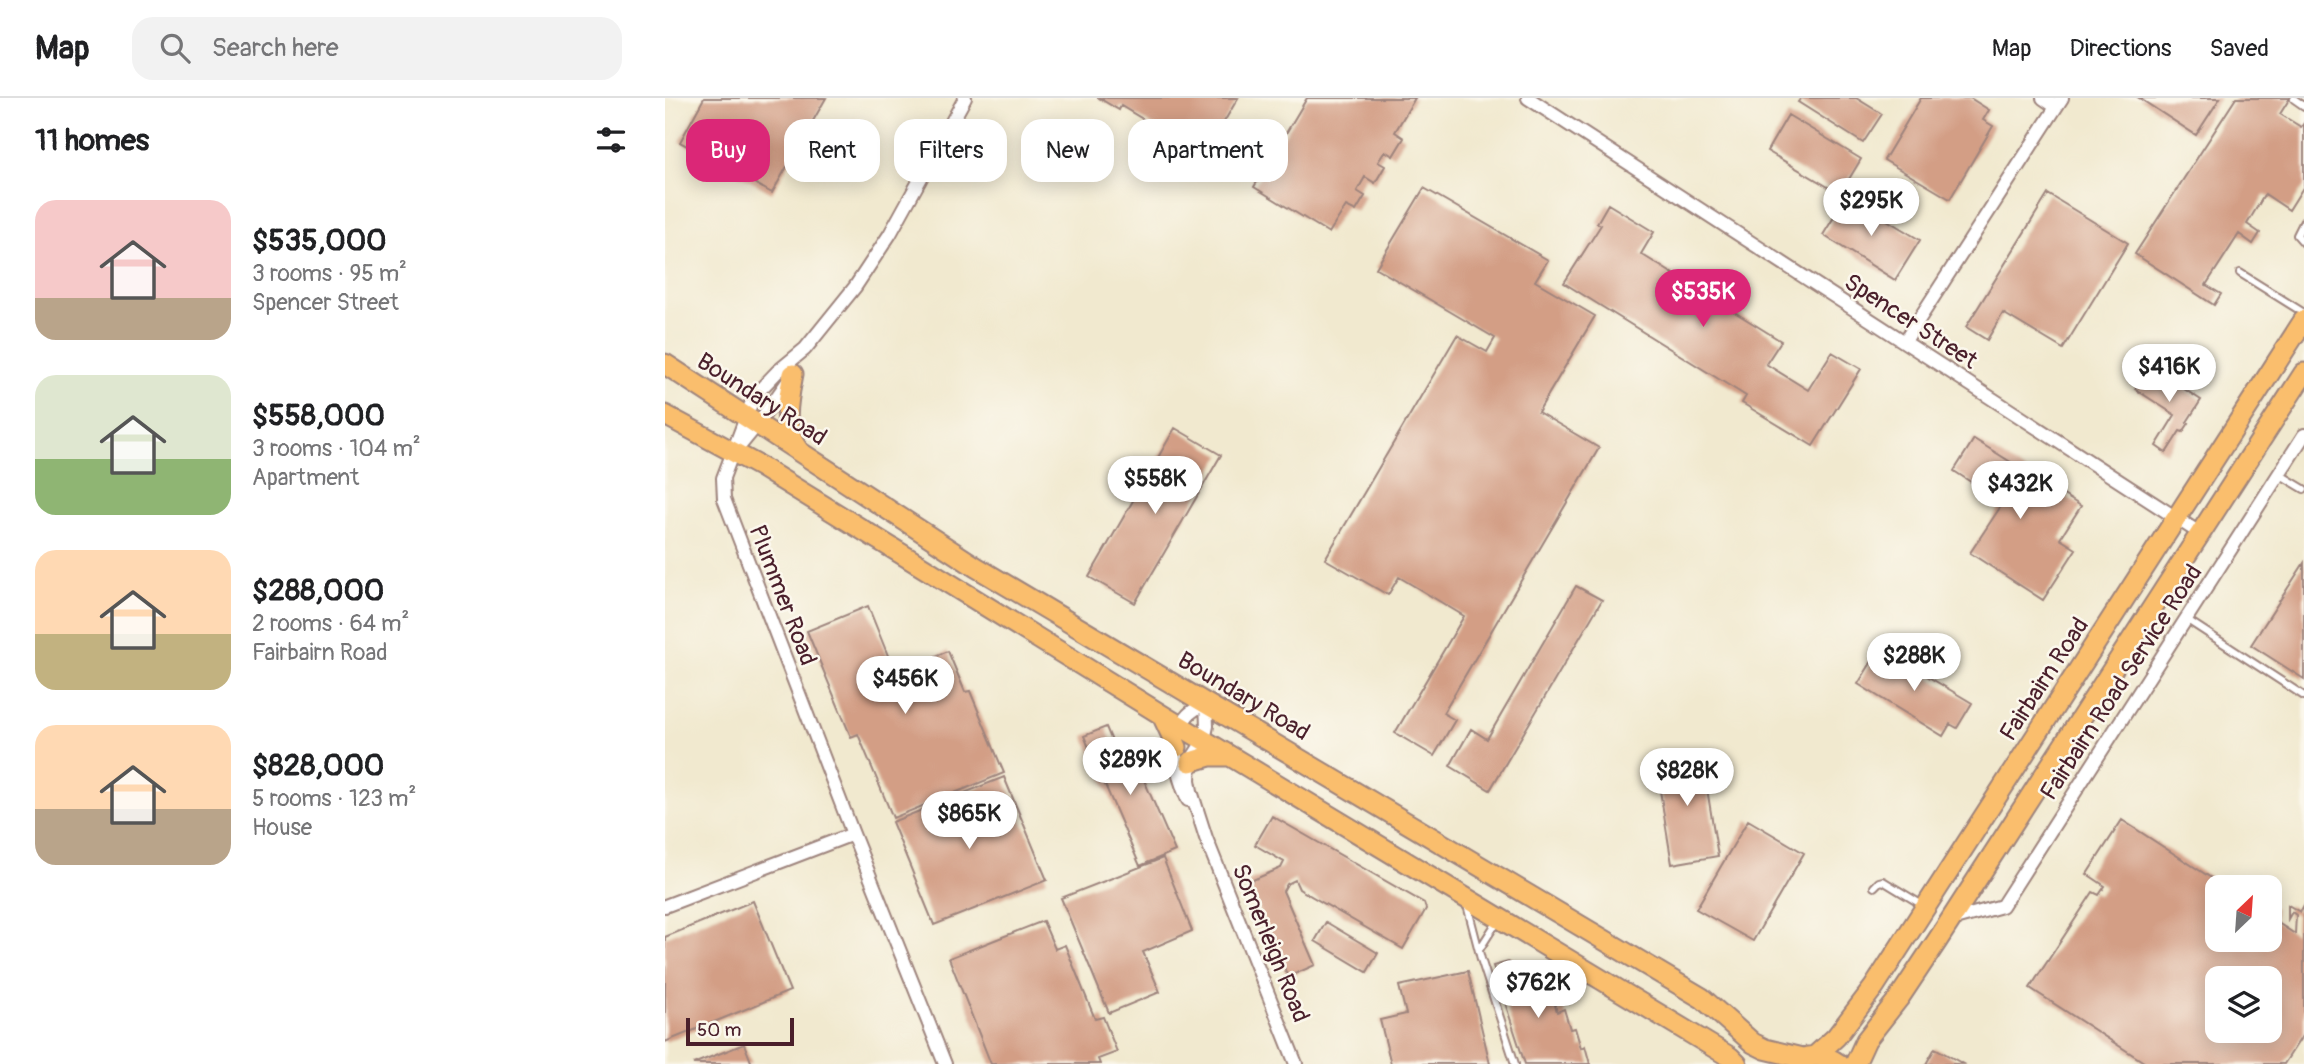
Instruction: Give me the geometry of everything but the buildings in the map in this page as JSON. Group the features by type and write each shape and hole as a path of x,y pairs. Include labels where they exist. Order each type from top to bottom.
{"main road":[{"name":"Fairbairn Road","path":"1803,1059 1836,1037 1858,1011 2304,320"},
{"name":"Boundary Road","path":"665,365 976,567 1702,998 1753,1042 1765,1049 1803,1059 1827,1058 1839,1064"},
{"path":"1855,1064 1866,1040 1899,998 2304,373"},
{"path":"793,374 787,415 792,442 801,453"},
{"path":"665,415 734,453 1730,1057 1737,1064"},
{"path":"1162,715 1177,747"},
{"path":"1190,762 1210,756 1231,756"}],"street":[{"path":"751,421 754,396 805,349 877,256 965,98"},
{"name":"Spencer Street","path":"1528,98 2201,534"},
{"path":"1905,341 2059,102 2043,98"},
{"path":"751,421 793,374 805,349"},
{"name":"Plummer Road","path":"751,421 723,478 724,499 945,1064"},
{"name":"Fairbairn Road Service Road","path":"1950,920 2002,906 2304,435"},
{"path":"1181,726 1189,715 1206,702"},
{"path":"1190,762 1204,740 1207,726 1206,702"},
{"name":"Somerleigh Road","path":"1181,726 1177,747 1177,769 1181,786 1206,838 1296,1064"},
{"name":"Somerleigh Road","path":"1190,762 1191,791 1206,838"},
{"path":"665,906 853,834"}],"lane":[{"path":"2294,99 2304,106"},
{"path":"2304,221 2297,235 2304,243"},
{"path":"2240,273 2304,313"},
{"path":"2279,474 2304,489"},
{"path":"2186,619 2304,696"},
{"path":"1874,887 1883,881 1926,907"},
{"path":"1465,898 1478,951 1515,1064"},
{"path":"1478,951 1493,928 1504,921"}]}
